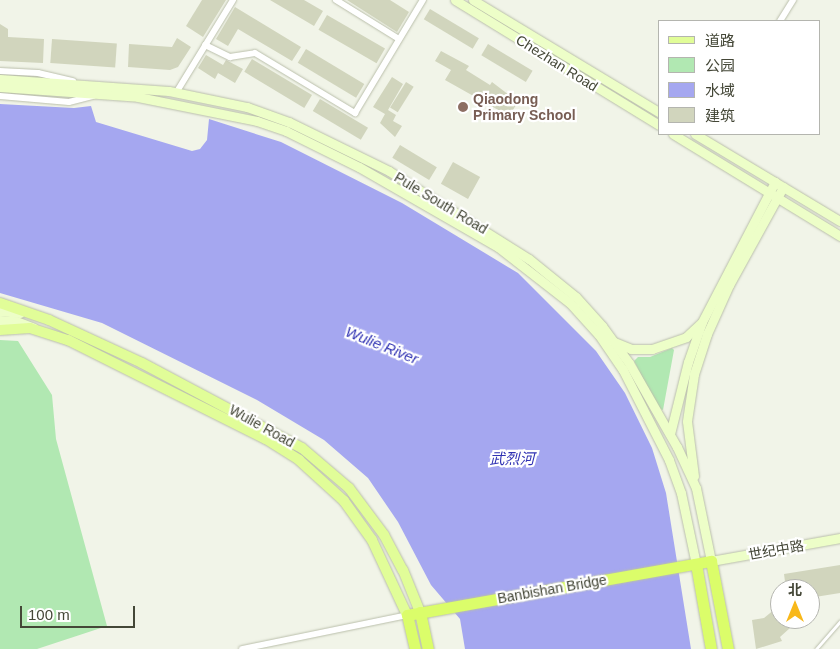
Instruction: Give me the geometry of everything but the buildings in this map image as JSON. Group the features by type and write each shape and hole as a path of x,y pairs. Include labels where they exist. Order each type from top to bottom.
{"highway":[{"name":"Banbishan Bridge","path":"407,615 712,561"},
{"path":"712,561 728,649"},
{"path":"696,564 711,649"},
{"name":"Wulie Road","path":"420,612 428,649"},
{"name":"Wulie Road","path":"407,615 415,649"}],"main road":[{"name":"Chezhan Road","path":"455,0 658,124"},
{"name":"Chezhan Road","path":"473,0 658,111"},
{"name":"Pule South Road","path":"0,79 99,90 179,103 286,131 411,195 498,247 542,279 570,303 599,334 649,416 681,493 696,564"},
{"name":"Pule South Road","path":"0,87 176,93 247,107 289,122 389,172 529,259 576,297 613,342 670,434 696,488 712,561"},
{"path":"675,135 840,236"},
{"path":"700,135 840,221"},
{"path":"670,434 688,362 702,322 774,182"},
{"path":"696,488 687,422 694,374 707,334 729,285 783,187"},
{"name":"Wulie Road","path":"0,303 49,320 142,363 269,429 328,468 348,488 384,535 404,570 420,612"},
{"path":"0,312 49,320"},
{"path":"0,320 16,321 43,331"},
{"path":"613,342 631,349 652,349 686,337 702,322"},
{"name":"Wulie Road","path":"0,330 43,331 68,340 266,439 298,460 344,501 372,540 407,615"},
{"name":"世纪中路","path":"712,561 840,538"}],"street":[{"path":"176,93 233,0"},
{"path":"336,0 399,39"},
{"path":"205,45 230,57 255,54 354,113 422,0"},
{"path":"781,20 793,0"},
{"path":"0,71 38,73 99,90"},
{"path":"0,96 69,102 99,90"},
{"path":"242,649 265,646 407,615"}],"lane":[{"path":"816,649 840,622"}],"green space":[{"path":"0,340 18,341 52,395 56,439 107,626 37,649 0,649"},
{"path":"672,348 674,350 663,410 658,408 634,361 638,357 650,357"}],"water":[{"name":"武烈河","path":"0,104 74,108 91,106 96,122 192,151 200,149 207,140 209,119 281,142 402,203 518,273 596,351 625,393 652,448 666,493 691,649 465,649 460,619 431,585 398,522 368,478 324,440 257,400 102,323 0,293"}],"place":[{"name":"Qiaodong Primary School","path":"463,107"}],"water label":[{"name":"Wulie River","path":"382,345"}]}
